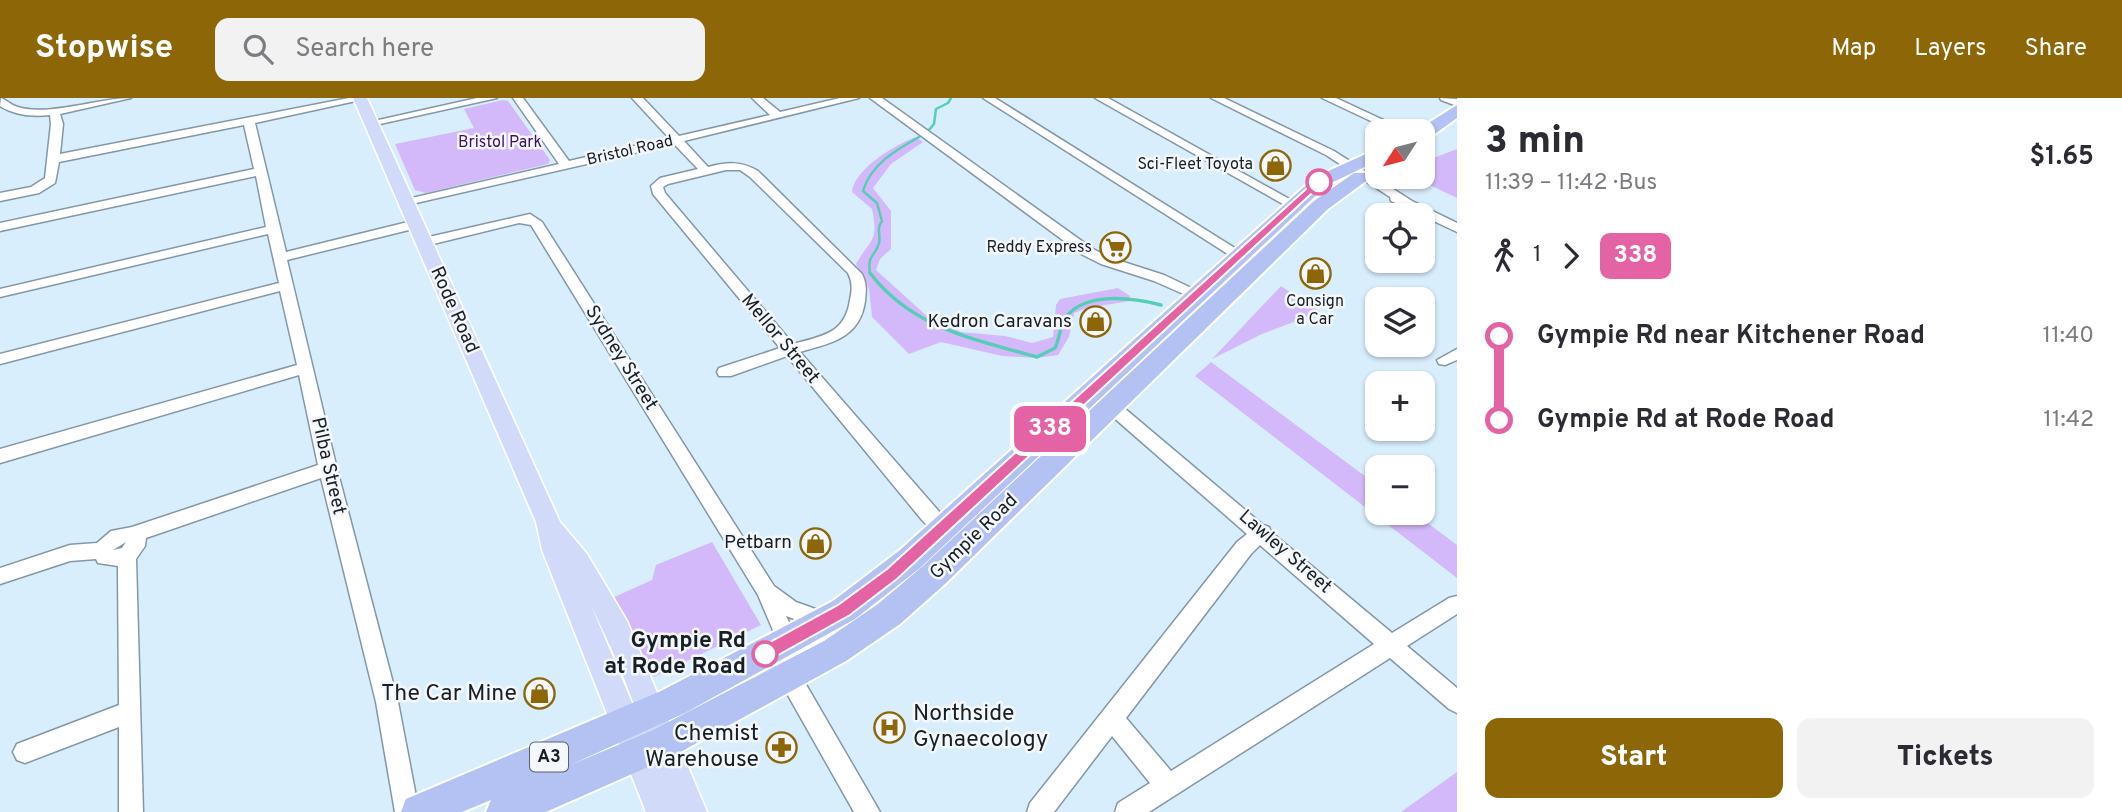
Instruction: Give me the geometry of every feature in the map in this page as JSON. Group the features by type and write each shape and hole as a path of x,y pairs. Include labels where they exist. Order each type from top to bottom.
{"highway":[{"path":"1435,126 1457,110"},
{"path":"1435,143 1457,129"},
{"name":"Gympie Road","path":"504,812 645,734 825,621 884,580 1321,181 1359,171"},
{"name":"Gympie Road","path":"419,812 645,734 789,676 864,633 911,597 1359,171"},
{"path":"1157,330 1173,330 1178,326 1189,332"}],"main road":[{"name":"Rode Road","path":"360,98 548,522 555,551 645,734 691,812"},
{"name":"Rode Road","path":"645,734 662,812"}],"street":[{"path":"0,101 17,111 54,111 127,98"},
{"path":"54,159 360,98"},
{"path":"371,123 492,98"},
{"path":"517,98 566,166"},
{"path":"637,98 705,170 734,165 751,171 850,267 859,280 856,308 850,326 841,332 725,372"},
{"path":"757,98 778,116"},
{"name":"Bristol Road","path":"407,203 854,98"},
{"path":"875,98 1088,252 1218,304"},
{"path":"988,98 1239,255"},
{"path":"1100,98 1294,205"},
{"path":"1216,98 1359,171 1406,202 1457,228"},
{"path":"1327,98 1374,119"},
{"path":"1445,98 1457,103"},
{"path":"0,197 47,184 51,180 57,124 54,111"},
{"name":"Pilba Street","path":"249,121 328,469 387,702 407,812"},
{"name":"Mellor Street","path":"705,170 664,181 657,186 657,191 942,528"},
{"path":"0,227 260,172"},
{"name":"Sydney Street","path":"425,243 522,218 536,222 767,592 788,642"},
{"path":"280,258 416,224"},
{"path":"0,293 273,229"},
{"path":"0,359 286,285"},
{"path":"0,456 306,368"},
{"name":"Lawley Street","path":"1111,406 1262,532 1457,702"},
{"path":"0,576 70,553 103,550 114,538 125,534 134,535 152,526 328,469"},
{"path":"1039,812 1244,548 1262,532"},
{"path":"103,550 108,559 126,556 137,544 134,535"},
{"path":"126,556 131,812"},
{"name":"Sydney Street","path":"767,592 797,612 825,621"},
{"path":"1127,812 1456,604"},
{"path":"789,676 868,812"},
{"path":"25,752 129,712"},
{"path":"1112,719 1168,786"}],"green space":[{"name":"Bristol Park","path":"508,101 550,160 548,164 426,193 415,190 395,144 474,128 464,109"},
{"path":"916,137 923,142 891,164 873,188 891,211 891,249 880,259 876,270 928,317 961,332 1005,336 1032,343 1053,337 1056,305 1060,299 1118,288 1130,296 1130,301 1087,308 1074,313 1069,337 1058,355 1037,358 1002,356 941,342 909,354 872,317 869,289 856,264 872,239 874,220 872,209 852,192 860,175 877,158"},
{"path":"1457,149 1457,198 1435,188 1435,157"},
{"path":"1281,286 1320,312 1262,334 1212,359"},
{"path":"1211,362 1365,476 1365,507 1195,376"},
{"path":"1388,525 1430,525 1457,545 1457,578"},
{"path":"712,542 761,625 654,677 612,598 652,580 656,565"},
{"path":"1457,772 1457,812 1401,812"}],"waterway":[{"path":"928,131 934,124 936,109 948,103 951,98"},
{"path":"870,273 870,259 879,243 879,227 882,221 877,203 863,191 878,165 919,137"},
{"path":"870,273 887,292 924,319 967,337 1037,357 1055,348 1066,317 1085,303 1124,299 1161,305"}],"bus line":[{"name":"338","path":"765,654 844,610 910,559 1319,182"}],"place":[{"name":"Sci-Fleet Toyota","path":"1276,165"},
{"name":"Reddy Express","path":"1115,248"},
{"name":"Consign a Car","path":"1315,273"},
{"name":"Kedron Caravans","path":"1095,322"},
{"name":"Petbarn","path":"815,543"},
{"name":"Gympie Rd at Rode Road","path":"765,654"},
{"name":"The Car Mine","path":"540,694"},
{"name":"Northside Gynaecology","path":"890,727"},
{"name":"Chemist Warehouse","path":"782,747"}]}
